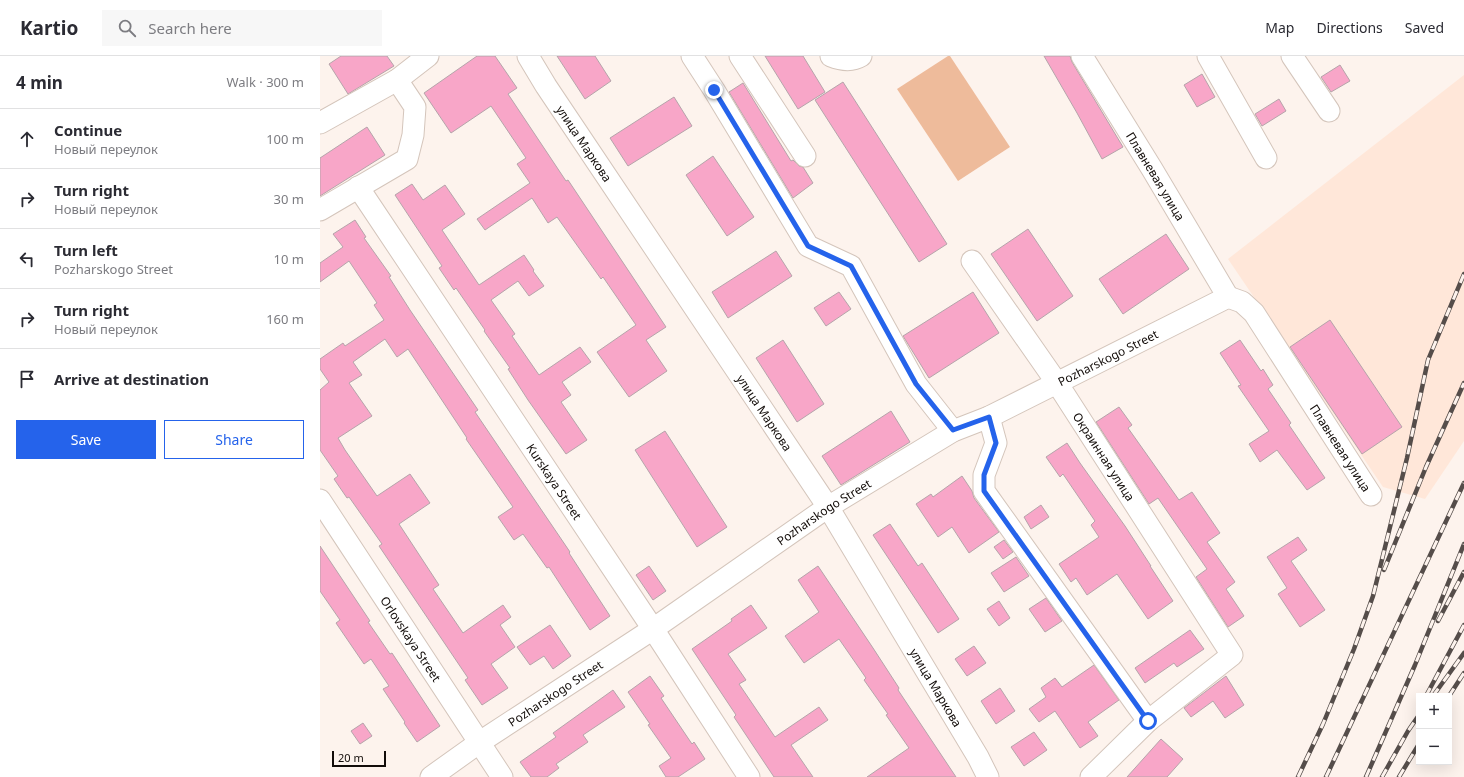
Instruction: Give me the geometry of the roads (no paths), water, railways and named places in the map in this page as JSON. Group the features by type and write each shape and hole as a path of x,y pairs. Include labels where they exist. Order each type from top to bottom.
{"street":[{"path":"320,123 397,80 428,56"},
{"name":"улица Маркова","path":"528,56 546,86 828,507 974,751 988,777"},
{"path":"692,56 808,246 851,266 916,384 953,430"},
{"path":"740,56 805,156"},
{"path":"830,56 842,60 857,59 861,56"},
{"name":"Плавневая улица","path":"1082,56 1235,299 1254,313 1371,495"},
{"path":"1208,56 1266,158"},
{"path":"1292,56 1329,111"},
{"path":"320,210 407,159 413,135 415,107 397,80"},
{"name":"Kurskaya Street","path":"358,187 750,777"},
{"name":"Окраинная улица","path":"972,261 1057,383 1232,655 1148,721"},
{"name":"Pozharskogo Street","path":"431,777 480,742 653,629 828,507 953,430 989,417 1057,383 1235,299"},
{"path":"989,417 996,443 984,475 984,491 1148,721 1091,777"},
{"name":"Orlovskaya Street","path":"320,500 502,777"}],"railway":[{"path":"1298,777 1323,724 1354,649 1373,596 1407,458 1428,360 1464,274"},
{"path":"1384,570 1426,467 1464,383"},
{"path":"1326,777 1464,483"},
{"path":"1366,777 1415,665 1464,544"},
{"path":"1438,621 1464,572"},
{"path":"1428,693 1464,625"},
{"path":"1435,693 1464,653"},
{"path":"1451,693 1464,673"},
{"path":"1382,777 1416,719"},
{"path":"1399,777 1416,749"}]}
